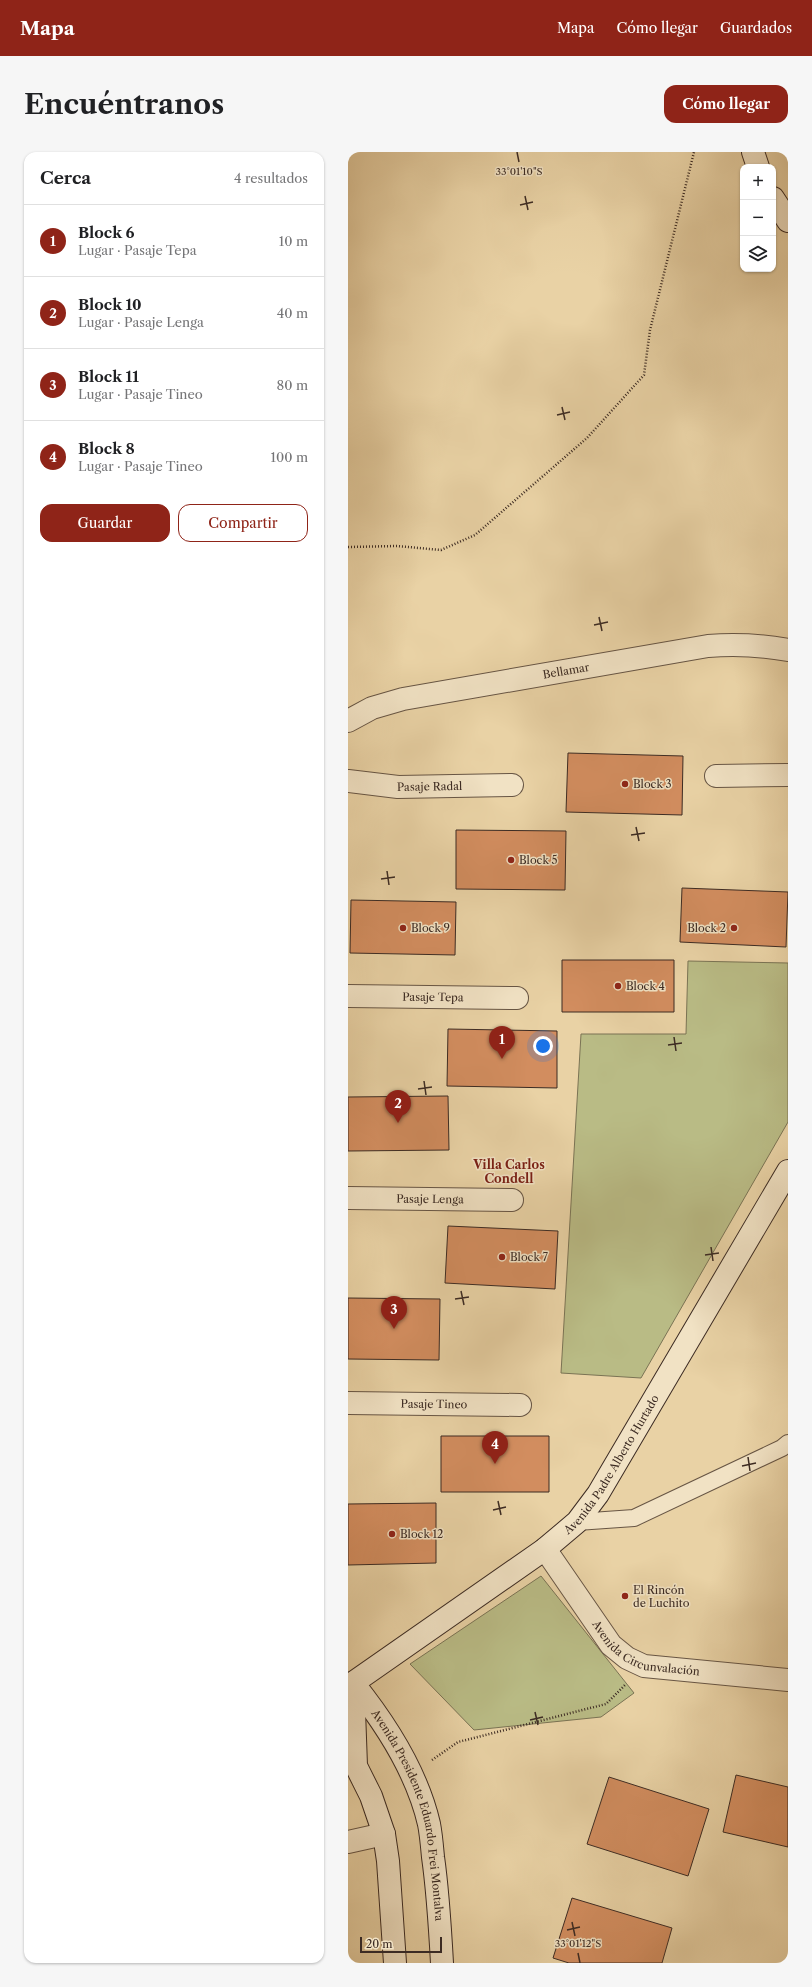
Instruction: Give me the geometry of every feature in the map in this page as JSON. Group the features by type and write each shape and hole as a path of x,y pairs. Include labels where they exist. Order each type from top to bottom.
{"street":[{"path":"753,152 757,164"},
{"path":"774,200 788,221"},
{"name":"Bellamar","path":"348,721 372,708 402,699 708,646 745,644 764,645 788,650"},
{"path":"716,776 788,775"},
{"name":"Pasaje Radal","path":"348,781 398,787 512,785"},
{"name":"Pasaje Tepa","path":"348,996 517,998"},
{"name":"Avenida Padre Alberto Hurtado","path":"350,1681 545,1549 577,1522 598,1494 788,1172"},
{"name":"Pasaje Lenga","path":"348,1198 512,1200"},
{"name":"Pasaje Tineo","path":"348,1403 520,1405"},
{"name":"Avenida Circunvalación","path":"545,1549 610,1645 627,1658 644,1666 788,1680"},
{"path":"350,1681 352,1759 371,1796 384,1834 388,1861 395,1963"},
{"name":"Avenida Presidente Eduardo Frei Montalva","path":"350,1681 386,1729 411,1775 429,1824 438,1896 442,1963"},
{"path":"348,1842 384,1834"}],"lane":[{"path":"577,1522 634,1518 782,1448 788,1443"}],"path":[{"path":"348,547 397,546 441,550 475,535 587,438 644,375 650,330 694,152"},
{"path":"411,1775 458,1742 606,1704 644,1666"}],"green space":[{"path":"688,961 788,963 788,1122 641,1378 561,1373 581,1034 686,1034"},
{"path":"541,1576 634,1693 601,1717 474,1730 410,1664"}],"building":[{"name":"Block 3","path":"568,753 683,756 682,815 566,812"},
{"name":"Block 5","path":"456,830 566,831 565,890 456,889"},
{"name":"Block 2","path":"682,888 788,892 786,947 680,942"},
{"name":"Block 9","path":"351,900 456,902 455,955 350,953"},
{"name":"Block 4","path":"562,960 674,960 674,1012 562,1012"},
{"path":"448,1029 557,1031 557,1088 447,1086"},
{"path":"448,1096 449,1150 348,1151 348,1097"},
{"name":"Block 7","path":"448,1226 558,1231 555,1289 445,1283"},
{"path":"348,1298 440,1299 439,1360 348,1359"},
{"path":"441,1436 549,1436 549,1492 441,1492"},
{"name":"Block 12","path":"436,1503 436,1563 348,1565 348,1504"},
{"path":"736,1775 788,1787 788,1847 723,1832"},
{"path":"609,1777 709,1809 688,1876 587,1844"},
{"path":"572,1898 672,1928 662,1963 569,1963 553,1958"}],"place":[{"name":"Block 3","path":"625,784"},
{"name":"Block 5","path":"511,860"},
{"name":"Block 9","path":"403,928"},
{"name":"Block 2","path":"734,928"},
{"name":"Block 4","path":"618,986"},
{"name":"Block 6","path":"502,1059"},
{"name":"Block 10","path":"398,1123"},
{"name":"Block 7","path":"502,1257"},
{"name":"Block 11","path":"394,1329"},
{"name":"Block 8","path":"495,1464"},
{"name":"Block 12","path":"392,1534"},
{"name":"El Rincón de Luchito","path":"625,1596"}],"district":[{"name":"Villa Carlos Condell","path":"509,1172"}]}
